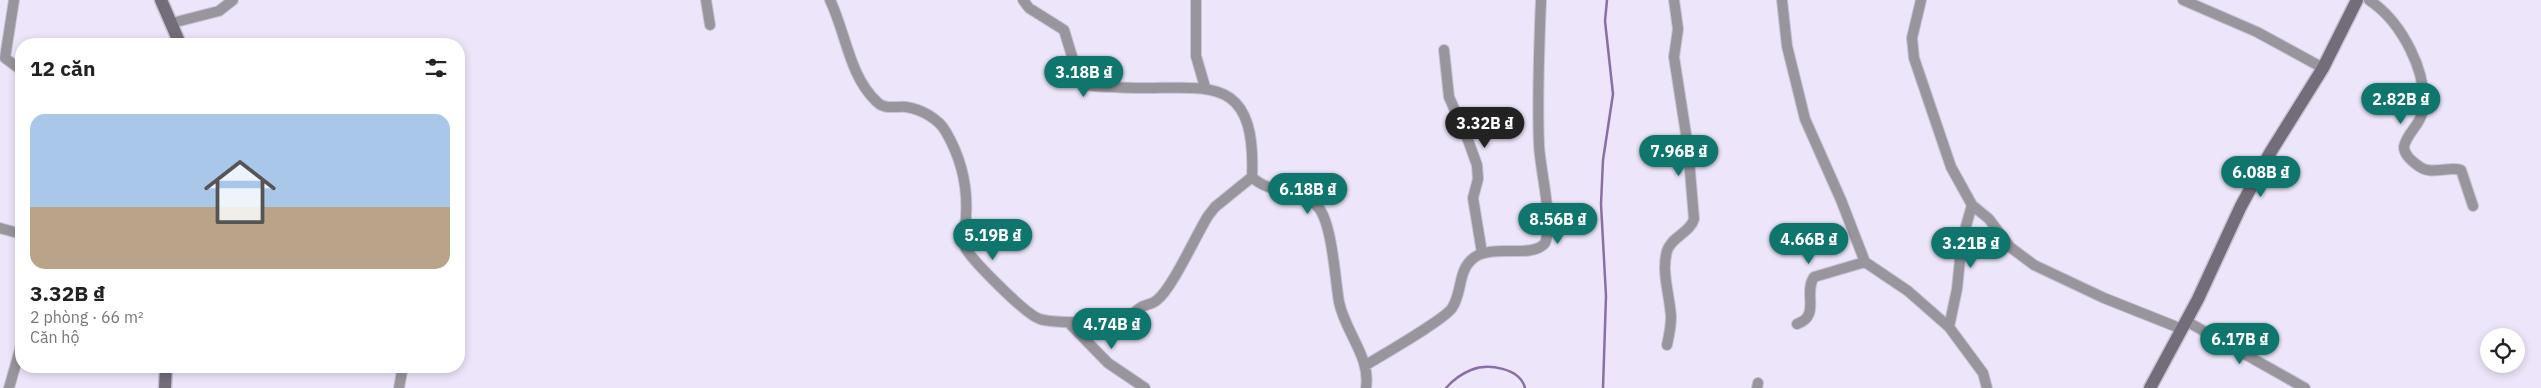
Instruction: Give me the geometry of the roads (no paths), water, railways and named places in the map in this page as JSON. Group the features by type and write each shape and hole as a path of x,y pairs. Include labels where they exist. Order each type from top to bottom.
{"street":[{"path":"14,0 5,58 15,66"},
{"path":"161,0 178,38"},
{"path":"172,23 219,11 233,0"},
{"path":"706,0 710,25"},
{"path":"830,0 844,32 856,69 877,102 884,107 906,107 935,120 944,128 957,150 965,192 966,216 963,238 967,249 993,280 1035,317 1069,323 1124,321 1140,308 1156,302 1208,216 1252,177"},
{"path":"1023,0 1029,8 1064,30 1078,76 1084,84 1169,90 1205,87 1230,97 1244,115 1252,146 1252,177"},
{"path":"1196,0 1196,56 1205,87"},
{"path":"1366,365 1451,310 1470,261 1482,253 1539,248 1545,243 1548,236 1539,146 1538,53 1541,0"},
{"path":"1668,345 1671,319 1667,290 1666,254 1669,246 1689,228 1694,219 1688,147 1674,57 1678,29 1674,0"},
{"path":"1782,0 1787,46 1805,119 1841,200 1865,262 1908,291 1949,327 1982,372 1987,388"},
{"path":"1921,0 1912,38 1914,58 1951,167 1972,205 1989,219 2010,247 2034,265 2104,298 2184,325 2305,388"},
{"path":"2183,0 2257,32 2323,68"},
{"path":"2150,388 2184,325 2241,206 2270,153 2323,68 2358,0"},
{"path":"2369,0 2381,10 2407,42 2418,71 2423,98 2422,113 2406,140 2404,146 2406,154 2424,169 2461,170 2473,206"},
{"path":"1444,50 1448,97 1465,132 1477,165 1478,179 1473,198 1482,253"},
{"path":"1252,177 1263,186 1306,198 1325,217 1341,308 1366,365 1366,388"},
{"path":"1949,327 1957,289 1962,240 1972,205"},
{"path":"0,228 15,232"},
{"path":"1797,324 1804,322 1810,313 1811,286 1814,277 1865,262"},
{"path":"1069,323 1108,363 1145,388"},
{"path":"9,388 15,367"},
{"path":"165,388 166,373"},
{"path":"399,388 402,373"}],"waterway":[{"path":"1603,388 1606,296 1601,204 1603,160 1613,94 1605,21 1607,0"},
{"path":"1446,388 1464,373 1486,367 1494,367 1510,372 1522,381 1525,388"}]}
